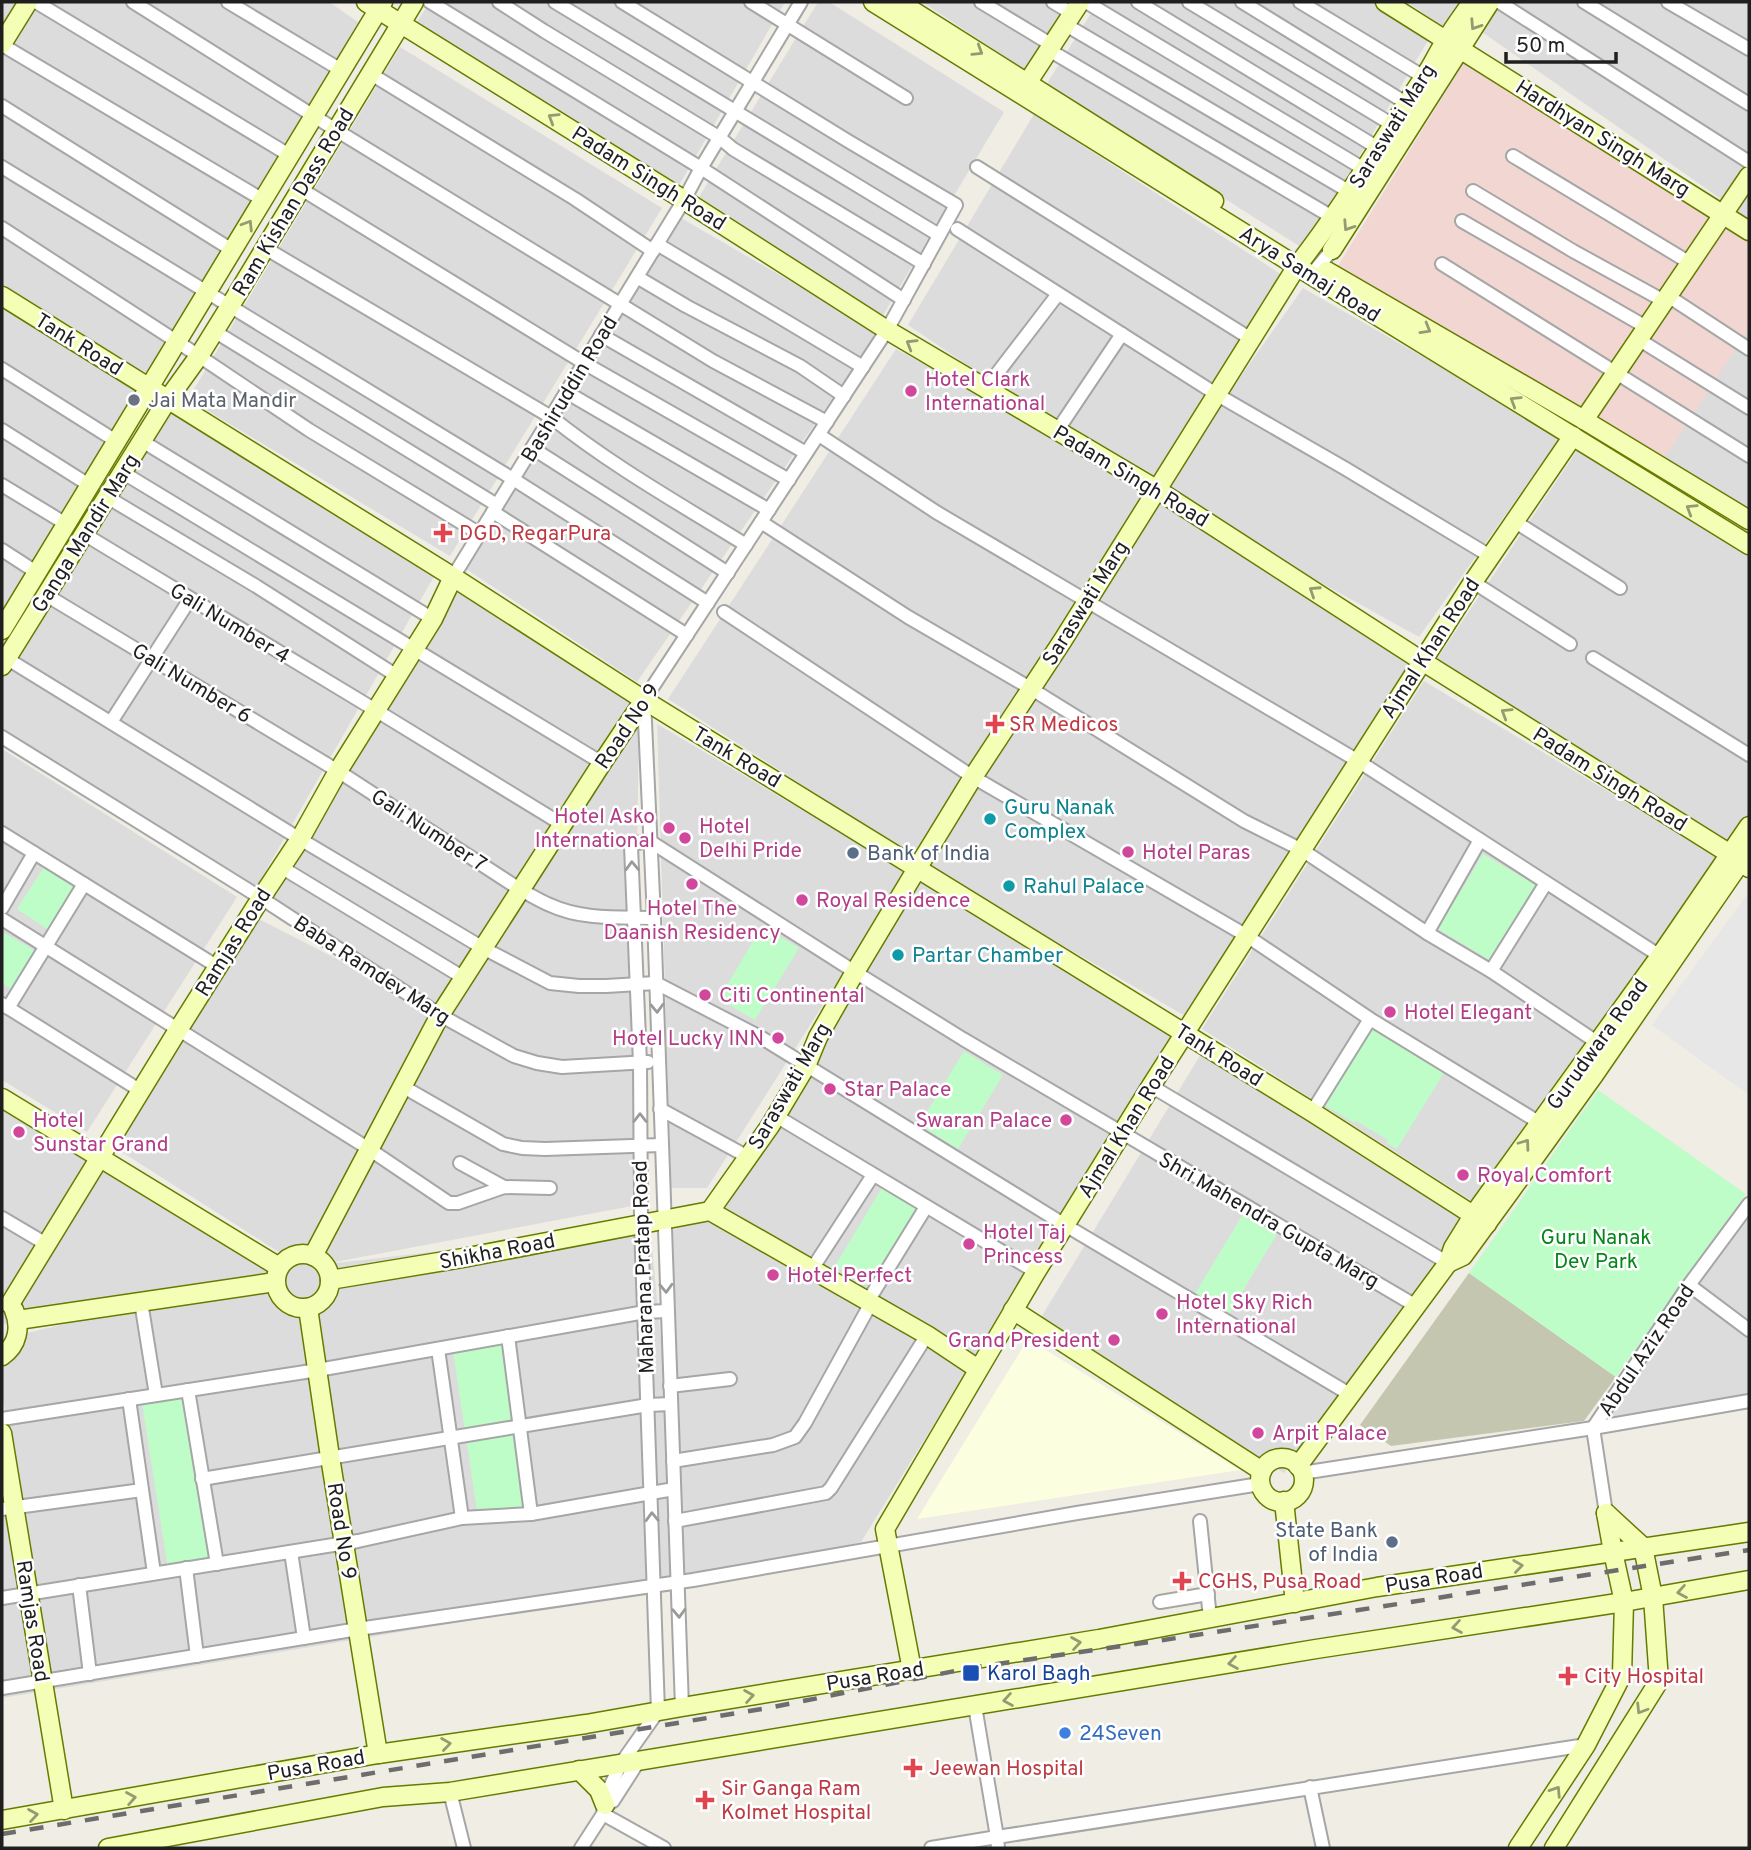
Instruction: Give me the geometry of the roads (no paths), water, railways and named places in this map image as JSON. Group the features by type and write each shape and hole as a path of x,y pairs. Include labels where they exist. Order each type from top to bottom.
{"street":[{"path":"28,2 2,44 263,200"},
{"path":"36,2 289,155"},
{"path":"133,2 313,116 713,361 827,422"},
{"path":"228,2 341,71"},
{"name":"Ram Kishan Dass Road","path":"168,400 230,306 414,2"},
{"path":"430,2 701,168 904,300"},
{"path":"499,2 720,138 733,149 924,264"},
{"path":"555,2 939,235"},
{"path":"622,2 753,82"},
{"path":"751,2 906,98"},
{"name":"Bashiruddin Road","path":"453,577 802,2"},
{"name":"Arya Samaj Road","path":"873,2 1024,88 1749,545"},
{"path":"899,2 1024,88 1076,11"},
{"path":"981,2 1050,47 1332,217"},
{"path":"1053,2 1076,11 1364,169"},
{"path":"1138,2 1378,148"},
{"path":"1188,2 1393,125"},
{"path":"1242,2 1406,103"},
{"path":"1300,2 1424,77"},
{"name":"Hardhyan Singh Marg","path":"1385,2 1749,231"},
{"name":"Saraswati Marg","path":"1332,250 1453,43 1472,2"},
{"name":"Saraswati Marg","path":"710,1211 776,1116 806,1066 818,1037 855,972 973,777 1251,339 1307,266 1317,240 1424,77 1490,2"},
{"path":"1499,2 1749,162"},
{"path":"1584,2 1749,104"},
{"path":"1668,2 1749,49"},
{"name":"Ram Kishan Dass Road","path":"148,387 341,71 376,4"},
{"name":"Padam Singh Road","path":"376,4 401,24 887,330 1156,489 1422,661 1742,858"},
{"path":"1076,11 1350,192"},
{"path":"371,74 655,248 863,367"},
{"name":"Road No 9","path":"313,1256 440,1015 601,763 887,330 956,205 753,82"},
{"path":"2,106 232,250"},
{"path":"1513,156 1690,263"},
{"path":"2,167 513,479 708,603"},
{"path":"977,167 1251,339"},
{"path":"1584,419 1749,176"},
{"path":"301,189 584,363 789,480"},
{"path":"1473,191 1573,251 1666,299 1749,349"},
{"path":"1462,221 1642,333 1749,408"},
{"path":"2,228 309,430 480,534"},
{"path":"957,229 1216,394 1490,556"},
{"path":"265,248 551,417 624,471 746,545"},
{"path":"1332,250 1307,266 1584,419 1749,520"},
{"path":"1442,264 1749,456"},
{"path":"637,277 800,366 844,396"},
{"path":"986,388 1058,294"},
{"name":"Tank Road","path":"2,296 453,577 644,700 918,867 1480,1219"},
{"path":"214,331 495,509 687,635"},
{"path":"1057,431 1122,334"},
{"path":"601,335 807,453"},
{"path":"2,369 116,441"},
{"name":"Ganga Mandir Marg","path":"4,619 66,524 148,387"},
{"path":"566,392 769,510"},
{"name":"Ganga Mandir Marg","path":"4,662 168,400"},
{"path":"2,430 89,485"},
{"path":"819,435 936,512 1358,761 1660,956"},
{"name":"Ajmal Khan Road","path":"912,1670 885,1529 1013,1310 1152,1086 1473,582 1573,436"},
{"path":"142,441 433,619"},
{"path":"532,448 728,573"},
{"path":"122,472 601,763"},
{"path":"2,485 66,524"},
{"path":"107,497 256,586 397,676"},
{"path":"1514,521 1620,588"},
{"path":"761,522 908,617 1030,688 1244,821 1302,850 1598,1043"},
{"name":"Gali Number 4","path":"84,534 563,825"},
{"path":"2,550 36,572"},
{"name":"Ramjas Road","path":"2,1356 16,1338 10,1307 46,1244 300,839 338,771 415,650 453,577"},
{"path":"1473,582 1570,644"},
{"name":"Gali Number 6","path":"46,595 338,771"},
{"path":"111,722 190,599"},
{"path":"724,612 973,777 1247,936 1370,1019 1540,1123"},
{"path":"4,619 26,627"},
{"path":"1593,658 1749,755"},
{"path":"4,662 111,722 483,948 550,983 579,986 656,983 731,1020 1065,1225 1351,1395"},
{"name":"Maharana Pratap Road","path":"644,700 682,1707"},
{"name":"Baba Ramdev Marg","path":"2,737 261,898 440,1015 514,1056 562,1067 659,1062"},
{"name":"Gali Number 7","path":"338,771 521,890 552,906 576,914 654,918"},
{"name":"Gurudwara Road","path":"1300,1469 1448,1263 1453,1248 1480,1219 1594,1075 1742,858 1749,826"},
{"path":"2,833 218,967"},
{"path":"1427,933 1480,840"},
{"name":"Maharana Pratap Road","path":"651,842 632,842 631,846 640,1063 641,1224 658,1711"},
{"name":"Shri Mahendra Gupta Marg","path":"651,842 855,972 1122,1134 1416,1306"},
{"path":"2,908 34,853"},
{"name":"Gurudwara Road","path":"1480,1219 1540,1123 1660,956 1742,858"},
{"path":"281,867 464,978"},
{"path":"1491,971 1546,883"},
{"path":"84,884 46,947 5,1006 141,1091"},
{"path":"2,919 369,1149 449,1203 458,1203 504,1187 550,1188"},
{"path":"1312,1112 1370,1019"},
{"path":"402,1086 503,1144 545,1149 661,1145"},
{"path":"1152,1086 1448,1263"},
{"path":"2,1098 277,1275 280,1297 286,1303 308,1308 321,1301 330,1280 325,1265 313,1256 305,1254 290,1257 277,1275 141,1302 10,1307"},
{"path":"660,1109 748,1157"},
{"path":"776,1116 1036,1272"},
{"path":"460,1163 504,1187"},
{"path":"812,1269 873,1175"},
{"name":"Abdul Aziz Road","path":"1518,1848 1586,1745 1622,1675 1624,1602 1606,1513 1593,1428 1689,1285 1749,1204"},
{"path":"673,1461 762,1447 795,1437 869,1302 926,1207"},
{"path":"664,1219 710,1211 927,1335 978,1369"},
{"path":"2,1218 46,1244"},
{"name":"Shikha Road","path":"330,1280 463,1258 664,1219"},
{"path":"1689,1285 1749,1330"},
{"path":"141,1302 156,1395"},
{"name":"Road No 9","path":"308,1308 378,1754"},
{"path":"2,1688 358,1629 677,1582 888,1546 1261,1477 1272,1461 1279,1459 1293,1461 1300,1469 1303,1479 1299,1493 1284,1502 1273,1500 1267,1496 1261,1477 1013,1310"},
{"path":"2,1419 318,1370 645,1312 667,1311"},
{"path":"675,1521 826,1493 927,1335"},
{"path":"509,1336 531,1514"},
{"path":"438,1349 462,1518"},
{"path":"670,1386 730,1378"},
{"path":"188,1390 217,1564"},
{"path":"129,1399 154,1573"},
{"path":"1300,1469 1593,1428 1749,1401"},
{"path":"202,1479 648,1405 671,1404"},
{"name":"Ramjas Road","path":"2,1433 8,1508 28,1593 64,1810"},
{"path":"2,1598 344,1544 462,1518 531,1514 674,1489"},
{"path":"8,1508 142,1490"},
{"path":"1284,1502 1295,1603"},
{"path":"1554,1848 1659,1681 1653,1597 1643,1547 1606,1513"},
{"path":"1199,1521 1210,1619"},
{"name":"Pusa Road","path":"2,1819 378,1754 586,1724 1099,1639 1377,1587 1749,1532"},
{"path":"291,1552 304,1638"},
{"path":"186,1569 198,1656"},
{"name":"Pusa Road","path":"108,1848 383,1797 450,1792 620,1765 1749,1580"},
{"path":"79,1585 90,1674"},
{"path":"1160,1602 1208,1594"},
{"path":"975,1706 997,1843"},
{"path":"604,1810 606,1796 620,1765 658,1711"},
{"path":"931,1848 997,1843 1310,1787 1586,1745"},
{"path":"581,1848 638,1762"},
{"path":"579,1770 599,1790 604,1810 664,1848"},
{"path":"1310,1787 1323,1848"},
{"path":"450,1792 464,1848"}],"railway":[{"path":"2,1834 768,1708 970,1668 1749,1550"}],"place":[{"name":"Hotel Clark International","path":"911,391"},
{"name":"Jai Mata Mandir","path":"134,400"},
{"name":"DGD, RegarPura","path":"443,533"},
{"name":"SR Medicos","path":"995,724"},
{"name":"Guru Nanak Complex","path":"990,819"},
{"name":"Hotel Asko International","path":"669,828"},
{"name":"Hotel Delhi Pride","path":"685,838"},
{"name":"Hotel Paras","path":"1128,852"},
{"name":"Bank of India","path":"853,853"},
{"name":"Hotel The Daanish Residency","path":"692,884"},
{"name":"Rahul Palace","path":"1009,886"},
{"name":"Royal Residence","path":"802,900"},
{"name":"Partar Chamber","path":"898,955"},
{"name":"Citi Continental","path":"705,995"},
{"name":"Hotel Elegant","path":"1390,1012"},
{"name":"Hotel Lucky INN","path":"778,1038"},
{"name":"Star Palace","path":"830,1089"},
{"name":"Swaran Palace","path":"1066,1120"},
{"name":"Hotel Sunstar Grand","path":"19,1132"},
{"name":"Royal Comfort","path":"1463,1175"},
{"name":"Hotel Taj Princess","path":"969,1244"},
{"name":"Hotel Perfect","path":"773,1275"},
{"name":"Hotel Sky Rich International","path":"1162,1314"},
{"name":"Grand President","path":"1114,1340"},
{"name":"Arpit Palace","path":"1258,1433"},
{"name":"State Bank of India","path":"1392,1542"},
{"name":"CGHS, Pusa Road","path":"1182,1581"},
{"name":"Karol Bagh","path":"971,1673"},
{"name":"City Hospital","path":"1568,1676"},
{"name":"24Seven","path":"1065,1733"},
{"name":"Jeewan Hospital","path":"913,1768"},
{"name":"Sir Ganga Ram Kolmet Hospital","path":"705,1800"}],"park label":[{"name":"Guru Nanak Dev Park","path":"1596,1249"}]}
